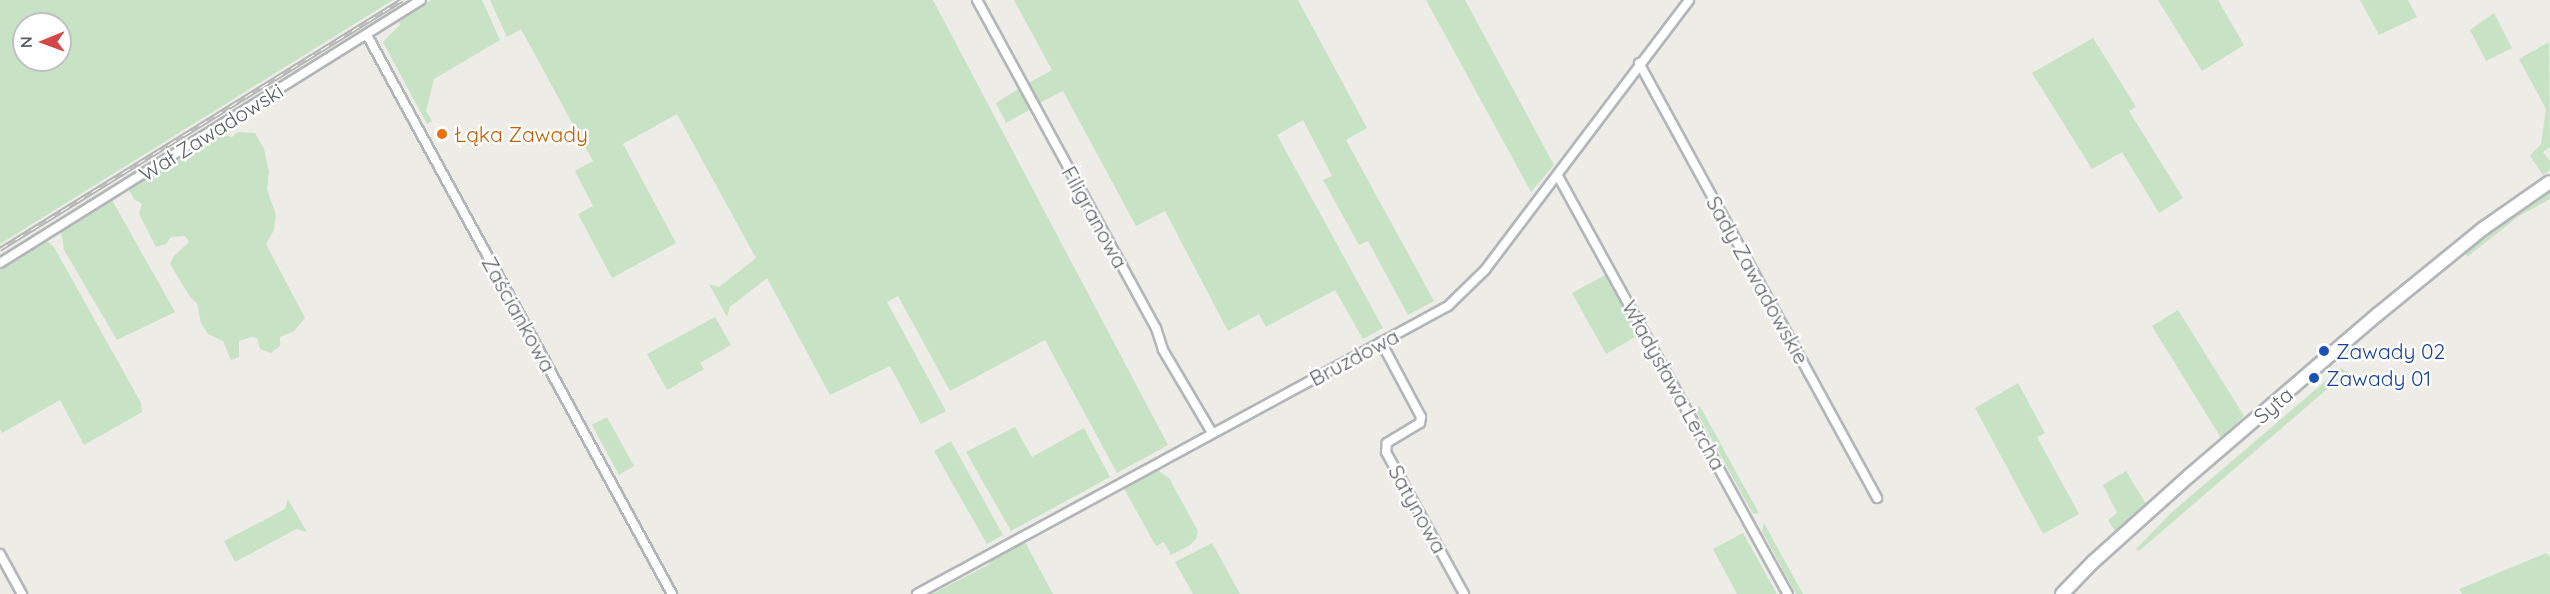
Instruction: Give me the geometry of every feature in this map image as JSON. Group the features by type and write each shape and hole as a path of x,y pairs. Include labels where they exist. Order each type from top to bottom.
{"street":[{"name":"Wał Zawadowski","path":"0,263 421,0"},
{"name":"Filigranowa","path":"976,0 1156,328 1163,350 1212,433"},
{"name":"Bruzdowa","path":"917,594 1459,298 1485,270 1558,176 1689,0"},
{"name":"Zaściankowa","path":"367,35 550,378 672,594"},
{"name":"Sady Zawadowskie","path":"1640,63 1877,498"},
{"name":"Władysława Lercha","path":"1558,176 1788,594"},
{"name":"Syta","path":"2062,594 2093,562 2189,476 2378,314 2484,228 2550,182"},
{"name":"Satynowa","path":"1381,342 1422,417 1420,423 1387,443 1386,452 1464,594"},
{"path":"0,554 22,594"}],"green space":[{"path":"0,0 393,0 0,244"},
{"path":"431,0 482,0 500,40 434,79 426,111 432,121 427,124 383,42 400,25 399,22"},
{"path":"490,0 933,0 1168,445 1117,473 1045,340 950,391 898,296 887,302 946,411 921,424 890,366 830,395 767,278 730,307 727,317 709,284 719,287 756,258 677,114 623,144 676,243 612,278 578,214 593,206 575,171 593,161 521,29 507,37"},
{"path":"1014,0 1298,0 1367,128 1346,140 1434,301 1408,315 1368,241 1359,245 1323,180 1332,176 1303,120 1277,135 1383,328 1363,339 1335,290 1266,327 1259,314 1228,331 1165,211 1136,226 1063,91 1038,104 1027,84 1052,70"},
{"path":"1426,0 1465,0 1554,165 1531,192"},
{"path":"2158,0 2218,0 2244,45 2202,71"},
{"path":"2360,0 2408,0 2417,17 2379,35"},
{"path":"2494,13 2512,48 2486,61 2470,30"},
{"path":"2093,38 2136,107 2129,111 2183,198 2159,213 2122,152 2092,169 2032,73"},
{"path":"2549,42 2550,147 2543,152 2550,161 2550,170 2543,175 2530,156 2541,144 2546,109 2519,59"},
{"path":"1020,88 1031,109 1006,123 996,103"},
{"path":"237,132 255,133 264,149 269,172 267,189 276,215 274,230 266,244 305,318 294,331 280,337 280,346 271,353 260,349 257,338 251,337 239,341 239,357 231,360 223,341 208,334 201,323 197,303 190,297 170,264 174,256 189,242 185,236 171,237 166,244 156,247 139,214 142,204 134,199 129,190 219,134 232,137"},
{"path":"2550,189 2550,199 2519,216 2467,257 2464,249"},
{"path":"112,200 175,312 117,340 64,250 61,231"},
{"path":"47,241 54,247 141,403 142,412 84,445 60,400 2,433 0,429 0,270"},
{"path":"1607,274 1640,334 1606,354 1572,293"},
{"path":"2178,310 2244,416 2221,438 2152,326"},
{"path":"715,317 731,345 700,363 704,369 667,390 647,354"},
{"path":"2341,368 2347,372 2139,551 2136,549 2172,512"},
{"path":"2018,383 2045,433 2037,437 2079,514 2043,534 1975,408"},
{"path":"1700,406 1759,513 1753,514 1695,409"},
{"path":"607,417 634,466 619,475 592,425"},
{"path":"1015,427 1032,457 1084,428 1110,477 1011,531 966,452"},
{"path":"951,441 1003,535 987,544 934,451"},
{"path":"1156,469 1169,478 1198,531 1196,539 1189,546 1171,555 1164,542 1156,546 1124,489"},
{"path":"2126,471 2146,504 2115,531 2108,520 2117,513 2103,485"},
{"path":"288,499 307,532 296,529 235,562 224,541 285,509"},
{"path":"1764,523 1803,594 1796,594 1762,531"},
{"path":"1743,533 1777,594 1737,594 1713,549"},
{"path":"1025,542 1053,594 932,594 990,564 989,561"},
{"path":"1212,543 1240,594 1193,594 1175,562"},
{"path":"2546,553 2550,557 2550,594 2462,594 2459,589"}],"railway":[{"path":"0,249 402,0"}],"place":[{"name":"Łąka Zawady","path":"442,134"},
{"name":"Zawady 02","path":"2324,351"},
{"name":"Zawady 01","path":"2314,378"}]}
